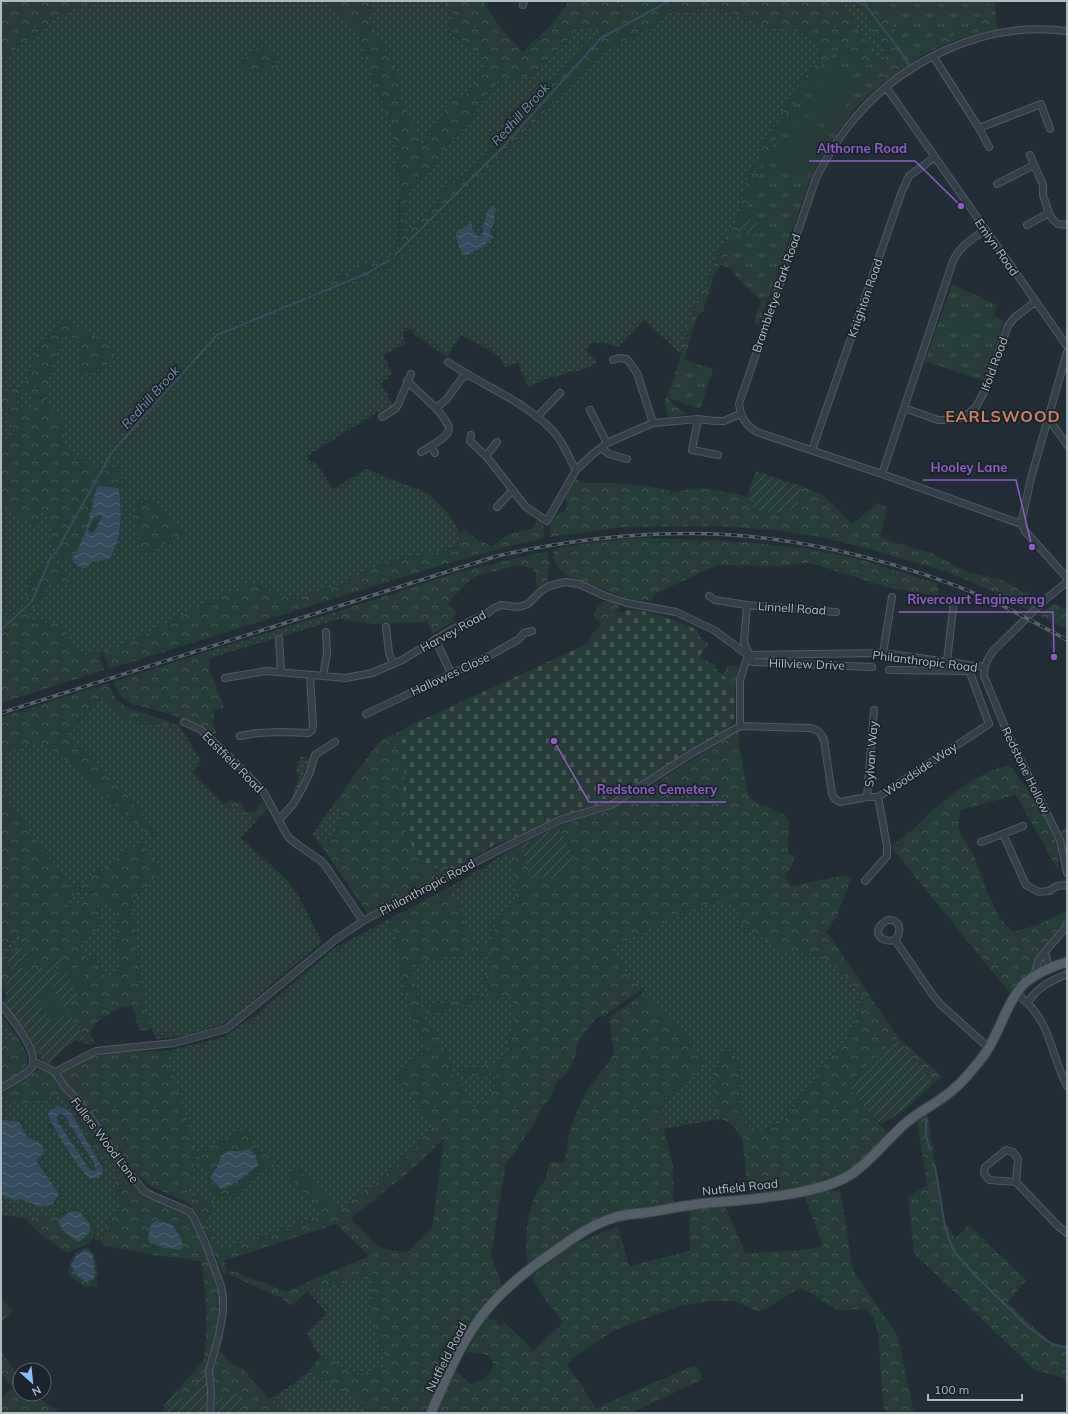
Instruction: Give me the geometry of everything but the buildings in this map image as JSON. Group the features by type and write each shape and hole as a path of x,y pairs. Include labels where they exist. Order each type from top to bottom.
{"main road":[{"name":"Nutfield Road","path":"431,1413 450,1369 464,1343 488,1308 502,1293 525,1273 578,1236 602,1222 615,1218 696,1204 750,1200 783,1195 832,1184 844,1178 865,1163 909,1121 955,1088 974,1068 989,1048 1017,994 1025,983 1049,968 1067,962"}],"street":[{"name":"Brambletye Park Road","path":"740,414 739,404 741,394 816,178 845,130 866,105 886,87 916,66 933,56 968,41 1005,32 1025,30 1067,31"},
{"path":"933,56 990,148"},
{"name":"Emlyn Road","path":"886,87 1067,346"},
{"path":"979,128 1041,104 1050,129"},
{"path":"1030,156 1043,185 1043,195 1049,213 1053,220 1058,224 1067,225"},
{"name":"Knighton Road","path":"812,450 902,191 909,176 935,157"},
{"path":"997,184 1034,165"},
{"path":"1027,225 1049,213"},
{"path":"882,474 953,261 958,251 985,230"},
{"name":"Ifold Road","path":"904,408 938,420 950,420 964,417 976,407 984,392 1008,326 1014,318 1035,302"},
{"path":"1021,524 1030,481 1067,352"},
{"path":"613,360 619,358 627,359 637,373 653,423"},
{"path":"448,362 537,417 555,433 576,470"},
{"path":"382,417 395,408 411,374"},
{"path":"436,408 446,400 462,378 468,375"},
{"path":"407,381 436,408 450,427 444,438 422,452"},
{"path":"537,417 560,393"},
{"path":"590,410 607,443"},
{"path":"471,435 470,441 486,456 526,507 547,521 576,470 607,443 653,423 698,419 724,421 740,414 745,423 757,432 882,474 1021,524 1025,531 1067,578"},
{"path":"1048,418 1067,445"},
{"path":"698,419 692,450 718,455"},
{"path":"486,456 497,442"},
{"path":"431,446 435,453"},
{"path":"601,448 609,454 627,459"},
{"path":"497,507 513,490"},
{"name":"Harvey Road","path":"226,678 266,671 281,671 346,678 372,673 393,664 453,629 477,619 494,608 501,605 517,607 528,604 548,586 565,582 579,584 605,596 627,603 676,612 714,630 748,655"},
{"name":"Philanthropic Road","path":"748,655 883,653 947,661 969,668 984,667 986,660 993,651 1046,598 1067,582"},
{"name":"Linnell Road","path":"709,596 715,600 747,605 836,612"},
{"path":"883,653 892,597"},
{"path":"947,661 954,601"},
{"name":"Linnell Road","path":"747,605 744,642 748,655"},
{"path":"386,627 388,653 393,664"},
{"name":"Hallowes Close","path":"366,714 491,654 519,639 524,634 532,631"},
{"path":"323,676 327,653 326,632"},
{"path":"435,639 451,673"},
{"path":"278,640 281,671"},
{"path":"740,726 740,680 748,655"},
{"name":"Hillview Drive","path":"748,655 752,662 872,667"},
{"name":"Redstone Hollow","path":"984,667 984,676 1003,722 1060,840 1067,873"},
{"path":"889,670 965,671 969,668"},
{"name":"Woodside Way","path":"865,881 887,856 887,846 878,797 989,724 969,668"},
{"path":"240,736 257,733 309,733 313,726 310,675"},
{"name":"Sylvan Way","path":"867,797 874,710"},
{"name":"Eastfield Road","path":"184,722 201,730 263,791 289,838 326,865 363,922"},
{"name":"Philanthropic Road","path":"55,1072 96,1051 174,1043 226,1029 335,940 363,922 499,850 560,820 611,805 694,752 740,726"},
{"name":"Sylvan Way","path":"740,726 816,729 824,740 833,797 840,802 867,797 878,797"},
{"path":"280,820 294,803 303,787 316,755 335,742"},
{"path":"982,842 1023,826"},
{"path":"1003,834 1026,885 1039,892 1049,891 1057,886 1067,886"},
{"path":"1034,976 1039,959 1067,926"},
{"path":"896,940 937,1000 989,1048"},
{"path":"1045,952 1049,968"},
{"path":"1028,1002 1034,993 1043,985 1067,974"},
{"path":"1017,994 1028,1002 1046,1028 1057,1064 1067,1086"},
{"path":"1,1005 23,1035 34,1061 32,1067 27,1072 1,1088"},
{"name":"Fullers Wood Lane","path":"34,1061 55,1072 64,1086 77,1099 89,1115 134,1180 144,1190 153,1196 190,1212 200,1231 218,1276 223,1297 223,1312 219,1335 209,1371 211,1391 210,1413"},
{"path":"1016,1182 1018,1159 1013,1152 1006,1150 985,1167 984,1173 989,1180 1016,1182 1058,1226 1067,1233"}],"green space":[{"path":"1,1 98,1 63,13 17,48 1,58"},
{"path":"98,1 327,1 357,29 368,66 394,132 400,190 397,262 440,216 606,50 651,27 666,13 694,11 713,7 768,26 797,31 812,39 820,56 814,67 795,90 759,151 747,180 737,221 718,253 708,281 698,299 689,322 681,354 644,320 618,347 592,342 586,351 598,363 574,373 572,371 554,378 553,376 528,387 518,363 505,367 499,356 461,335 447,357 416,336 410,329 403,333 405,344 383,355 392,372 389,377 381,383 393,405 392,408 379,415 378,412 307,456 311,463 315,461 333,489 366,469 427,493 441,506 458,529 458,546 439,552 385,562 338,586 290,599 249,582 111,651 83,655 75,650 61,624 26,620 13,615 1,627 1,58 17,48 63,13"},
{"path":"327,1 373,1 368,18 386,51 399,81 399,100 414,124 422,145 453,101 470,92 488,65 478,52 447,30 453,14 444,1 483,1 498,24 523,52 551,25 569,1 613,1 615,7 620,9 635,3 650,1 826,1 841,6 851,14 855,26 865,33 865,42 874,50 879,60 885,60 885,46 872,31 869,16 862,8 848,1 877,1 899,36 918,50 922,56 882,84 879,82 874,63 859,67 847,46 824,63 791,108 754,186 734,243 728,256 715,274 703,311 696,319 670,400 677,408 686,412 687,414 670,417 666,413 665,399 673,381 689,322 698,299 708,281 718,253 737,221 747,180 759,151 795,90 814,67 820,56 812,39 797,31 768,26 713,7 694,11 666,13 651,27 606,50 440,216 397,263 393,253 397,248 399,232 400,190 394,132 368,66 357,29","holes":["593,25 598,34 587,41 538,94 517,123 474,168 444,190 436,204 406,234 403,221 408,193 414,183 430,170 446,146 470,123 478,106 499,80 518,80 536,72 577,30"]},
{"path":"373,1 444,1 453,14 447,31 478,52 488,65 470,92 453,101 422,145 414,124 399,100 399,81 386,51 368,18"},
{"path":"613,1 650,1 635,3 620,9 615,7"},
{"path":"826,1 848,1 862,8 869,16 872,31 885,46 886,60 879,60 874,50 865,42 865,33 855,26 851,14 841,6"},
{"path":"877,1 988,1 974,28 959,32 950,37 937,37 925,46 928,52 922,56 918,50 910,52"},
{"path":"988,1 995,1 997,29 960,39 928,52 924,46 937,37 950,37 959,32 974,28"},
{"path":"593,25 598,34 587,41 538,94 517,123 474,168 444,190 436,204 406,234 403,221 408,193 414,183 430,170 446,146 470,123 478,106 499,80 518,80 536,72 577,30"},
{"path":"847,45 859,67 874,63 881,64 886,74 880,82 882,84 857,106 839,130 812,174 759,326 754,322 761,300 732,272 732,269 721,265 728,256 734,243 754,186 790,108 824,63 838,50"},
{"path":"262,46 270,48 279,66 275,72 260,70 246,71 241,65 252,52"},
{"path":"830,68 858,84 832,129 801,112"},
{"path":"799,116 830,132 805,179 774,162"},
{"path":"748,219 761,225 754,238 738,231 741,221 746,223"},
{"path":"389,255 391,265 362,281 332,291 329,284 344,276 358,264 378,263"},
{"path":"952,284 997,305 994,315 1004,321 983,381 925,361"},
{"path":"963,312 984,322 978,335 957,324"},
{"path":"61,320 69,321 111,346 116,356 99,370 79,375 81,343 65,334 56,354 44,399 64,424 65,444 85,461 104,472 108,465 126,473 119,488 97,486 78,550 72,558 65,562 53,548 48,512 40,514 37,527 1,505 1,452 14,431 7,410 1,409 1,393 24,385 38,349","holes":["26,389 32,393 34,412 16,405"]},
{"path":"684,360 713,369 700,409 670,399"},
{"path":"756,471 801,486 800,497 793,509 787,512 754,511 747,497"},
{"path":"576,479 584,483 613,483 647,486 675,492 699,488 734,493 747,497 754,511 772,512 787,512 793,509 800,497 801,486 823,495 852,524 878,503 887,507 880,538 932,553 964,571 1003,580 1024,593 1026,591 1038,601 1030,611 988,589 947,572 873,550 820,537 772,530 720,526 624,527 550,537 550,526 559,512 564,512 568,504 565,498"},
{"path":"152,499 177,524 183,534 143,555 139,549 142,539 133,521 137,503"},
{"path":"95,515 102,516 95,530 91,534 88,530"},
{"path":"537,519 543,521 544,539 514,545 439,566 109,669 103,652 111,651 249,582 290,599 338,586 385,562 458,547 460,533 464,529 477,539 491,546 496,544 502,538 511,534 533,529"},
{"path":"645,538 756,543 809,549 859,559 938,584 938,596 886,587 811,563 806,563 775,566 718,565 654,594 653,601 637,600 624,597 570,577 562,572 555,563 553,549 604,541"},
{"path":"547,551 549,563 547,584 539,588 536,583 536,574 532,568 517,565 476,576 467,583 448,603 456,613 452,619 454,621 432,634 427,620 424,622 373,624 339,619 336,612 459,572"},
{"path":"50,555 75,584 68,587 61,582 50,583 26,620 61,624 75,650 83,655 99,653 104,670 1,703 1,627 27,601 30,579 42,569"},
{"path":"607,601 616,603 619,607 591,642 589,638 600,625 599,621 594,618 593,614 602,602"},
{"path":"1054,603 1067,609 1067,629 1038,615"},
{"path":"627,610 652,613 698,630 699,637 708,644 700,655 709,663 714,663 716,665 714,668 729,681 729,688 735,694 735,714 729,727 725,731 618,798 562,816 507,841 498,843 452,870 447,865 423,870 404,828 410,818 402,806 405,773 397,744 409,735 409,726 591,642 616,611 623,613"},
{"path":"336,612 339,619 210,658 206,652"},
{"path":"206,652 210,658 209,670 223,703 223,708 214,710 213,721 216,733 212,735 184,719 132,704 120,695 113,682"},
{"path":"727,666 737,666 738,672 735,694 729,688 729,681 723,676"},
{"path":"108,683 117,700 126,707 179,725 155,725 126,720 110,703 99,700 81,714 77,728 64,735 86,751 123,790 156,833 151,836 127,816 80,770 40,742 8,751 1,747 1,717"},
{"path":"99,700 110,703 126,720 155,725 179,725 201,761 193,772 228,808 230,806 242,814 251,815 257,820 241,838 284,877 295,890 322,942 261,993 234,1018 221,1025 189,1035 157,1039 152,1029 143,1004 131,903 161,871 141,843 72,890 1,791 1,747 8,751 40,741 80,770 127,816 151,836 156,833 123,790 86,751 64,735 77,728 81,714"},
{"path":"409,726 409,735 397,744 405,773 402,806 452,870 368,914 317,840 332,838 336,832 341,812 337,800 377,745 383,739"},
{"path":"732,732 739,732 740,751 749,798 760,805 770,807 789,819 788,853 794,856 793,863 785,877 792,886 845,875 851,879 838,913 827,932 898,1037 943,1077 934,1083 897,1038 847,1084 857,1095 866,1110 888,1133 870,1154 849,1172 827,1182 787,1189 749,1193 742,1139 737,1130 731,1124 721,1119 716,1114 714,1108 715,1072 722,1053 733,1051 739,1064 742,1121 758,1132 775,1125 782,1124 824,1065 848,1038 864,997 830,961 814,954 801,954 781,950 763,938 746,930 732,903 719,901 704,905 668,920 611,948 630,978 643,988 606,1015 596,1018 578,1042 575,1057 567,1073 558,1081 550,1098 539,1113 534,1124 506,1164 491,1255 503,1288 435,1395 427,1413 371,1413 360,1399 309,1371 320,1357 332,1359 353,1376 387,1366 370,1313 373,1273 321,1289 308,1291 291,1306 281,1298 228,1274 230,1270 287,1292 369,1256 336,1224 224,1261 227,1270 224,1275 190,1204 149,1185 132,1169 76,1091 70,1088 60,1076 63,1072 74,1065 105,1053 171,1050 168,1063 183,1104 196,1160 187,1194 213,1201 213,1207 205,1220 219,1251 296,1225 322,1214 288,1175 299,1169 340,1209 370,1188 411,1153 433,1125 397,1077 427,1049 413,1019 404,986 396,931 383,922 452,886 475,946 492,945 496,917 516,905 514,869 508,852 521,845 530,875 572,854 569,845 558,826 567,821 613,807 637,795 709,749","holes":["470,952 479,955 491,953 490,968 485,979 488,994 425,1007 427,1015 489,999 514,996 514,1021 506,1053 502,1061 460,1070 463,1078 497,1072 494,1089 478,1108 468,1105 464,1085 452,1073 448,1053 423,1018 411,964","444,1138 432,1229 406,1253 379,1247 350,1219 416,1166"]},
{"path":"301,756 311,759 302,777 303,781 293,797 295,785 297,785 299,776 296,772"},
{"path":"1009,765 1027,788 1044,814 1058,847 1058,870 1016,795 960,810 958,828 975,858 987,892 999,917 1012,932 1037,925 1067,911 1067,920 1036,960 1031,973 1010,993 891,847 915,828 938,805 966,784 998,768"},
{"path":"1,791 72,890 141,842 161,871 131,903 143,1004 152,1029 140,1031 132,1006 119,1008 97,1022 90,1033 95,1043 90,1045 71,1019 51,987 58,975 56,967 26,971 18,965 27,952 21,948 15,974 1,989 1,956 17,947 22,934 1,948","holes":["88,887 92,893 68,910 62,904 75,894","107,901 117,912 117,939 121,964 116,976 106,978 96,957 89,961 77,943 99,928 100,918 97,906"]},
{"path":"230,800 243,803 243,809 246,812 256,812 259,804 264,802 268,808 257,820 251,815 242,814 230,806 228,808 224,803"},
{"path":"337,800 341,812 336,832 332,838 317,840 313,833"},
{"path":"558,826 576,861 570,870 555,880 530,876 521,845"},
{"path":"1067,826 1067,857 1060,832"},
{"path":"508,852 514,869 516,905 496,917 492,945 475,947 452,886"},
{"path":"88,887 92,893 68,910 62,904 75,894"},
{"path":"107,901 117,912 117,939 121,964 116,976 106,978 96,957 89,961 77,943 93,933 100,918 97,906"},
{"path":"719,901 732,903 746,930 801,954 814,954 830,961 864,997 848,1038 824,1065 782,1124 775,1125 758,1132 742,1121 739,1064 716,1114 721,1119 663,1129 661,1117 662,1102 684,1032 666,1018 642,994 643,988 630,978 611,948 677,915"},
{"path":"383,922 396,931 404,986 413,1019 427,1049 397,1077 433,1125 411,1153 370,1188 340,1209 317,1188 300,1169 289,1176 322,1214 296,1225 219,1252 205,1220 213,1207 187,1194 196,1160 168,1063 171,1050 224,1037 257,1014 335,948"},
{"path":"23,933 17,947 1,956 1,948"},
{"path":"21,948 30,954 27,960 24,958 18,964 26,971 42,968 60,953 66,960 56,967 58,975 80,967 90,986 64,1007 90,1045 77,1040 55,1057 50,1065 42,1060 36,1052 28,1033 5,1004 6,995 3,989 7,982 15,974 15,970 6,959"},
{"path":"470,952 479,955 491,952 490,968 485,979 489,999 514,996 514,1021 506,1053 502,1061 463,1078 497,1072 494,1089 478,1108 468,1105 464,1085 452,1073 448,1053 423,1018 411,964"},
{"path":"80,967 90,986 79,995 67,976 67,972"},
{"path":"51,987 68,1014 53,1023 36,996"},
{"path":"642,994 666,1018 684,1032 705,1065 662,1102 661,1110 663,1127 673,1167 673,1202 614,1212 597,1220 528,1266 526,1248 527,1231 535,1196 546,1177 549,1162 564,1163 571,1126 585,1093 614,1054 609,1017"},
{"path":"1,1016 16,1035 6,1041 1,1047"},
{"path":"16,1035 27,1054 27,1065 18,1076 1,1084 1,1047 6,1041"},
{"path":"897,1038 934,1083 905,1110 881,1124 866,1110 857,1095 847,1084"},
{"path":"42,1069 49,1071 56,1077 63,1089 89,1120 138,1189 148,1199 181,1211 190,1216 198,1231 217,1283 221,1301 220,1317 216,1338 206,1371 195,1385 187,1400 176,1391 202,1362 206,1341 205,1297 201,1261 160,1256 103,1245 101,1241 109,1223 121,1208 120,1199 115,1189 116,1169 103,1154 97,1154 74,1108 67,1100 59,1096 20,1104 2,1094 20,1080"},
{"path":"2,1094 20,1104 59,1095 72,1106 87,1133 116,1169 115,1189 122,1208 109,1223 101,1241 95,1240 95,1234 73,1207 52,1216 24,1218 1,1215"},
{"path":"928,1115 943,1219 955,1238 969,1225 1026,1280 1008,1303 1052,1344 1067,1350 1067,1379 1034,1370 914,1253 908,1196 927,1186 917,1121"},
{"path":"242,1130 248,1132 253,1144 261,1151 268,1151 274,1159 273,1168 258,1172 248,1186 227,1199 221,1197 211,1189 208,1170 201,1166 200,1154 218,1141","holes":["250,1149 248,1174 239,1179 210,1178 217,1167 221,1156 228,1151"]},
{"path":"840,1189 853,1270 898,1336 914,1413 884,1413 878,1333 872,1315 867,1311 860,1309 842,1310 836,1308 808,1292 798,1289 768,1308 757,1311 734,1301 711,1301 682,1305 610,1333 567,1364 596,1408 692,1366 696,1366 701,1373 702,1378 699,1381 631,1413 434,1413 455,1370 471,1384 481,1381 490,1373 493,1364 487,1355 466,1352 488,1318 497,1320 497,1325 503,1324 503,1321 534,1350 563,1323 538,1289 532,1276 566,1250 582,1241 618,1226 629,1266 690,1251 689,1210 725,1206 745,1253 791,1251 823,1247 804,1195"},
{"path":"73,1206 83,1211 96,1224 95,1234 89,1243 67,1253 41,1235 24,1218 52,1216"},
{"path":"84,1248 89,1248 96,1261 97,1286 85,1287 68,1274 69,1265 72,1258"},
{"path":"373,1273 370,1313 387,1366 353,1376 332,1359 320,1357 306,1333 326,1313 308,1291 321,1289"},
{"path":"1,1300 13,1310 1,1323"},
{"path":"1,1351 12,1367 12,1387 1,1373"},
{"path":"219,1351 231,1364 243,1369 269,1399 285,1413 244,1413 244,1411 222,1398 213,1400 213,1372"},
{"path":"206,1371 208,1385 206,1405 207,1413 162,1413 165,1404 176,1391 187,1400 195,1385"},
{"path":"309,1371 360,1399 371,1413 285,1413 269,1399 292,1385"},
{"path":"12,1387 12,1402 44,1402 59,1413 1,1413 1,1400"},
{"path":"232,1389 242,1398 244,1413 214,1413 213,1400 222,1398"}],"water":[{"path":"493,207 496,209 494,215 495,222 490,231 493,237 480,249 464,255 460,249 456,237 457,231 471,223 472,230 480,237 483,233 483,226 488,209"},
{"path":"97,486 119,488 119,534 114,551 109,559 93,562 84,569 75,564 72,558 85,533","holes":["95,515 102,516 95,530 91,534 88,529"]},
{"path":"56,1107 65,1108 71,1113 103,1169 102,1175 96,1178 91,1178 80,1168 56,1130 49,1117 49,1111","holes":["60,1114 65,1116 95,1165 96,1171 91,1170 87,1166 58,1122 57,1116"]},
{"path":"1,1120 19,1121 27,1137 40,1143 45,1152 38,1158 37,1162 59,1194 52,1205 37,1206 21,1199 15,1201 1,1195"},
{"path":"250,1149 256,1156 258,1165 241,1179 231,1186 221,1189 210,1178 217,1167 221,1156 228,1151"},
{"path":"72,1211 80,1212 89,1223 91,1230 78,1242 64,1230 59,1224 58,1220"},
{"path":"155,1221 172,1224 182,1240 183,1246 180,1250 166,1248 150,1243 148,1239 150,1226"},
{"path":"85,1250 90,1252 94,1262 94,1279 86,1282 76,1275 71,1265 76,1256"}],"waterway":[{"name":"Redhill Brook","path":"395,255 504,146 601,38 669,1"},
{"name":"Redhill Brook","path":"855,1 866,6 899,49 909,65"},
{"name":"Redhill Brook","path":"1,630 32,601 51,557 56,552 112,452 217,335 368,273 389,260"},
{"path":"926,1118 926,1135 930,1150"},
{"path":"935,1166 945,1227 955,1253 1028,1327 1052,1344 1067,1348"}],"railway":[{"path":"1,713 497,556 555,545 613,537 673,534 732,535 796,543 860,556 924,574 984,597 1067,640"}],"place":[{"name":"Althorne Road","path":"961,206"},
{"name":"Hooley Lane","path":"1032,547"},
{"name":"Rivercourt Engineerng","path":"1054,657"},
{"name":"Redstone Cemetery","path":"554,741"}],"district":[{"name":"EARLSWOOD","path":"1003,416"}]}
